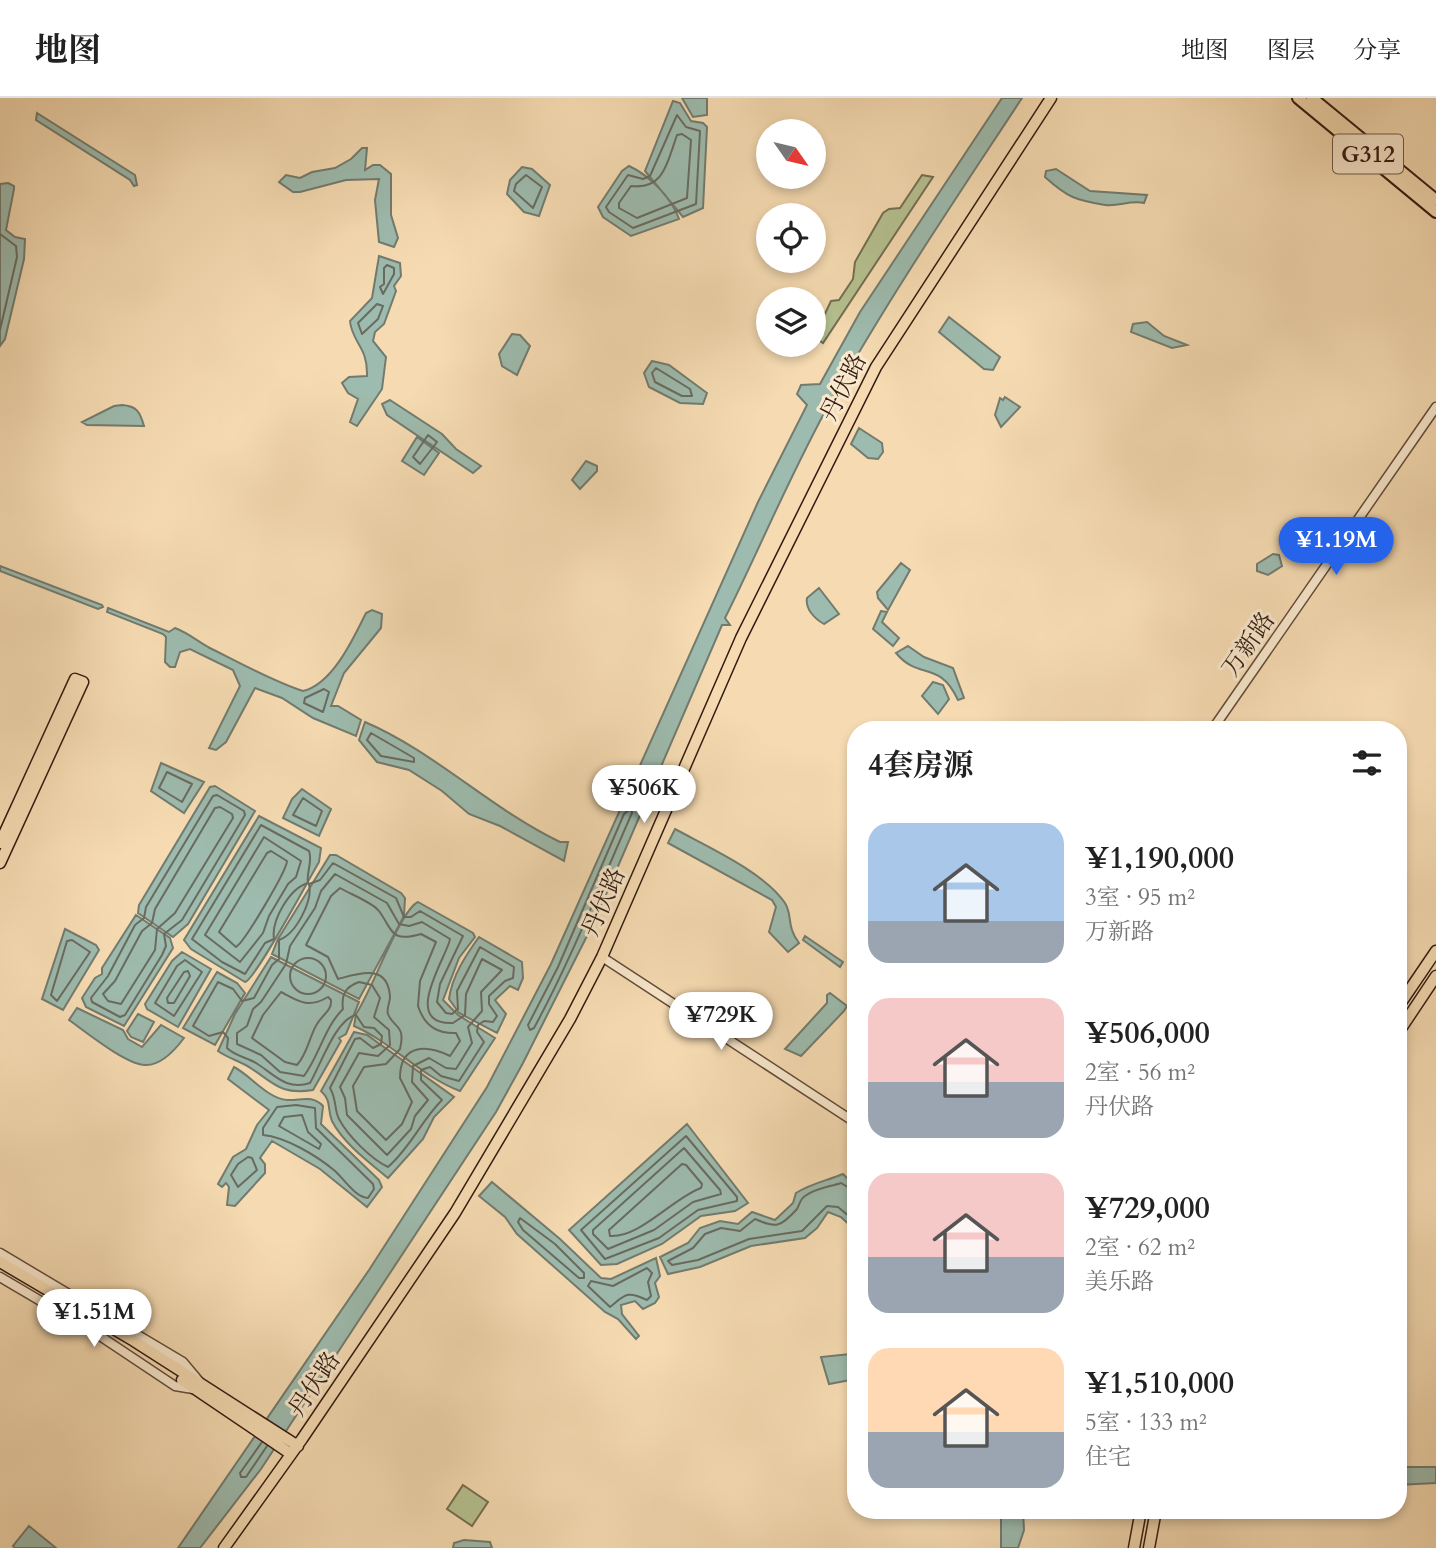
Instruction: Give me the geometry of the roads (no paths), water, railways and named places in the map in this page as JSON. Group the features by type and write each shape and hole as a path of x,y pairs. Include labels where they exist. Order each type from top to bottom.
{"highway":[{"name":"G312","path":"1298,98 1436,212"},
{"name":"G312","path":"1312,98 1436,200"}],"main road":[{"name":"丹伏路","path":"224,1548 455,1213 570,1019 602,957 741,638 877,367 895,334 1051,98"},
{"path":"0,843 75,679 83,682 0,863"},
{"path":"1407,996 1432,966 1436,951"},
{"path":"1407,1020 1436,976"},
{"path":"0,1262 294,1450"},
{"path":"0,1268 199,1387"},
{"path":"1134,1548 1139,1519"},
{"path":"1149,1548 1154,1519"}],"street":[{"name":"万新路","path":"1218,721 1436,407"},
{"path":"602,957 847,1116"},
{"path":"0,1253 183,1362 199,1387"},
{"path":"0,1277 100,1336 175,1386 199,1387"}],"water":[{"path":"682,98 707,98 707,115 693,117"},
{"path":"1002,98 1022,98 900,285 817,426 725,618 730,625 722,625 594,922 496,1112 261,1469 200,1548 178,1548 369,1270 487,1087 551,964 758,502 807,405 797,394 801,385 820,384 860,312"},
{"path":"673,101 680,103 691,121 703,123 707,127 703,208 683,217 645,171"},
{"path":"37,113 135,175 137,185 134,186 130,180 36,120"},
{"path":"362,148 367,148 365,170 373,165 380,165 391,174 391,215 398,238 394,247 379,242 375,200 379,179 346,180 300,192 293,192 279,182 286,175 300,178 312,172 335,168 351,159"},
{"path":"629,166 659,188 679,219 631,236 603,217 598,207 622,171"},
{"path":"522,167 532,169 550,185 539,216 524,212 507,194 510,180"},
{"path":"1056,169 1090,191 1147,195 1144,203 1115,205 1079,199 1066,194 1045,177 1046,171"},
{"path":"8,183 14,186 14,189 6,230 15,237 25,239 24,259 5,339 0,346 0,184"},
{"path":"379,256 400,263 401,276 394,286 396,291 384,324 375,332 373,341 386,357 382,389 357,426 350,422 358,399 348,393 342,383 349,377 367,376 367,366 350,321 372,298"},
{"path":"949,317 1000,357 993,370 984,369 939,332"},
{"path":"1147,322 1164,336 1187,345 1172,348 1131,332 1133,324"},
{"path":"512,334 520,335 530,346 517,375 502,366 499,354"},
{"path":"652,361 669,365 707,393 703,404 680,403 649,387 644,373"},
{"path":"1005,397 1020,407 1001,427 995,415 1000,398 1003,400"},
{"path":"390,400 442,434 456,449 481,466 473,473 387,415 382,404"},
{"path":"122,405 137,411 144,426 87,425 82,422 114,406"},
{"path":"859,428 882,443 883,452 878,459 868,458 851,444"},
{"path":"417,437 439,453 424,475 402,461"},
{"path":"586,461 597,466 597,471 580,489 572,480"},
{"path":"1273,554 1279,555 1282,566 1268,575 1257,571 1257,564"},
{"path":"901,563 910,570 888,610 878,598 877,592"},
{"path":"0,566 103,607 98,609 0,571"},
{"path":"819,588 839,614 824,624 811,613 807,602 807,598"},
{"path":"108,608 169,632 175,628 180,630 255,671 303,691 314,687 333,670 366,613 372,610 382,614 381,628 344,673 331,706 338,706 361,720 356,736 313,718 282,698 255,688 226,742 216,750 209,748 240,686 233,670 190,649 180,652 175,667 170,667 165,662 166,637 163,634 107,612"},
{"path":"881,611 887,612 882,622 899,638 893,646 873,629"},
{"path":"908,646 924,657 953,668 964,698 958,700 944,679 913,666 896,653"},
{"path":"933,682 943,685 949,699 938,714 922,696"},
{"path":"365,722 391,734 439,764 535,829 560,842 568,842 564,861 500,826 469,814 442,791 409,770 377,762 359,740"},
{"path":"161,763 204,782 184,813 151,791"},
{"path":"215,786 255,811 188,924 173,937 138,913 139,905 210,787"},
{"path":"302,789 331,809 319,836 283,818 292,799"},
{"path":"259,816 321,848 319,862 294,907 259,965 245,982 191,949 184,940"},
{"path":"675,829 734,861 776,892 785,903 792,931 799,943 788,952 769,932 776,907 772,900 668,843"},
{"path":"330,855 336,855 401,893 405,898 404,916 359,999 272,954 278,939"},
{"path":"418,902 473,933 475,937 459,958 443,1000 458,1015 495,1038 460,1091 446,1085 354,1026 356,1014 394,935 411,908"},
{"path":"136,915 170,938 173,948 124,1026 86,1007 82,998 95,978 102,974 102,968"},
{"path":"65,929 96,945 99,950 63,1010 42,999"},
{"path":"805,936 843,962 840,967 803,940"},
{"path":"479,937 522,962 523,978 518,990 510,986 495,1000 506,1014 497,1033 459,1013 449,999 456,974"},
{"path":"182,952 211,969 178,1027 147,1009 145,1004 172,961"},
{"path":"271,957 359,1002 346,1034 339,1038 341,1041 313,1090 286,1090 218,1051 235,1014"},
{"path":"217,972 237,983 245,993 215,1045 183,1028"},
{"path":"830,993 847,1006 844,1011 801,1056 785,1049 827,1003 827,995"},
{"path":"77,1008 123,1030 128,1039 142,1047 161,1025 184,1038 172,1052 157,1063 137,1063 106,1047 69,1020"},
{"path":"138,1014 154,1022 143,1042 131,1037 127,1031"},
{"path":"354,1032 367,1035 454,1097 434,1117 423,1139 388,1178 343,1137 332,1121 328,1102 321,1091"},
{"path":"234,1067 273,1096 287,1100 315,1100 323,1106 321,1124 379,1180 382,1187 367,1207 320,1169 272,1141 260,1158 265,1164 265,1173 235,1206 227,1205 229,1187 226,1183 222,1187 218,1184 233,1157 246,1149 257,1125 269,1110 228,1079"},
{"path":"687,1124 748,1203 735,1211 701,1216 662,1244 617,1264 601,1265 569,1230"},
{"path":"843,1174 847,1178 847,1223 828,1212 817,1228 805,1238 751,1246 700,1267 668,1274 660,1257 688,1243 700,1228 720,1221 738,1224 752,1212 775,1220 793,1203 796,1193"},
{"path":"492,1182 560,1239 601,1278 611,1279 656,1258 660,1276 655,1283 659,1297 655,1303 643,1309 635,1301 621,1305 622,1314 639,1336 636,1339 618,1319 605,1312 517,1234 505,1217 479,1196"},
{"path":"847,1354 847,1381 829,1384 821,1357"},
{"path":"1407,1467 1436,1467 1436,1483 1407,1485"},
{"path":"1001,1519 1023,1519 1024,1530 1018,1548 1001,1548"},
{"path":"29,1526 56,1548 15,1548 13,1546"},
{"path":"464,1540 490,1542 492,1548 453,1548 454,1543"}]}
